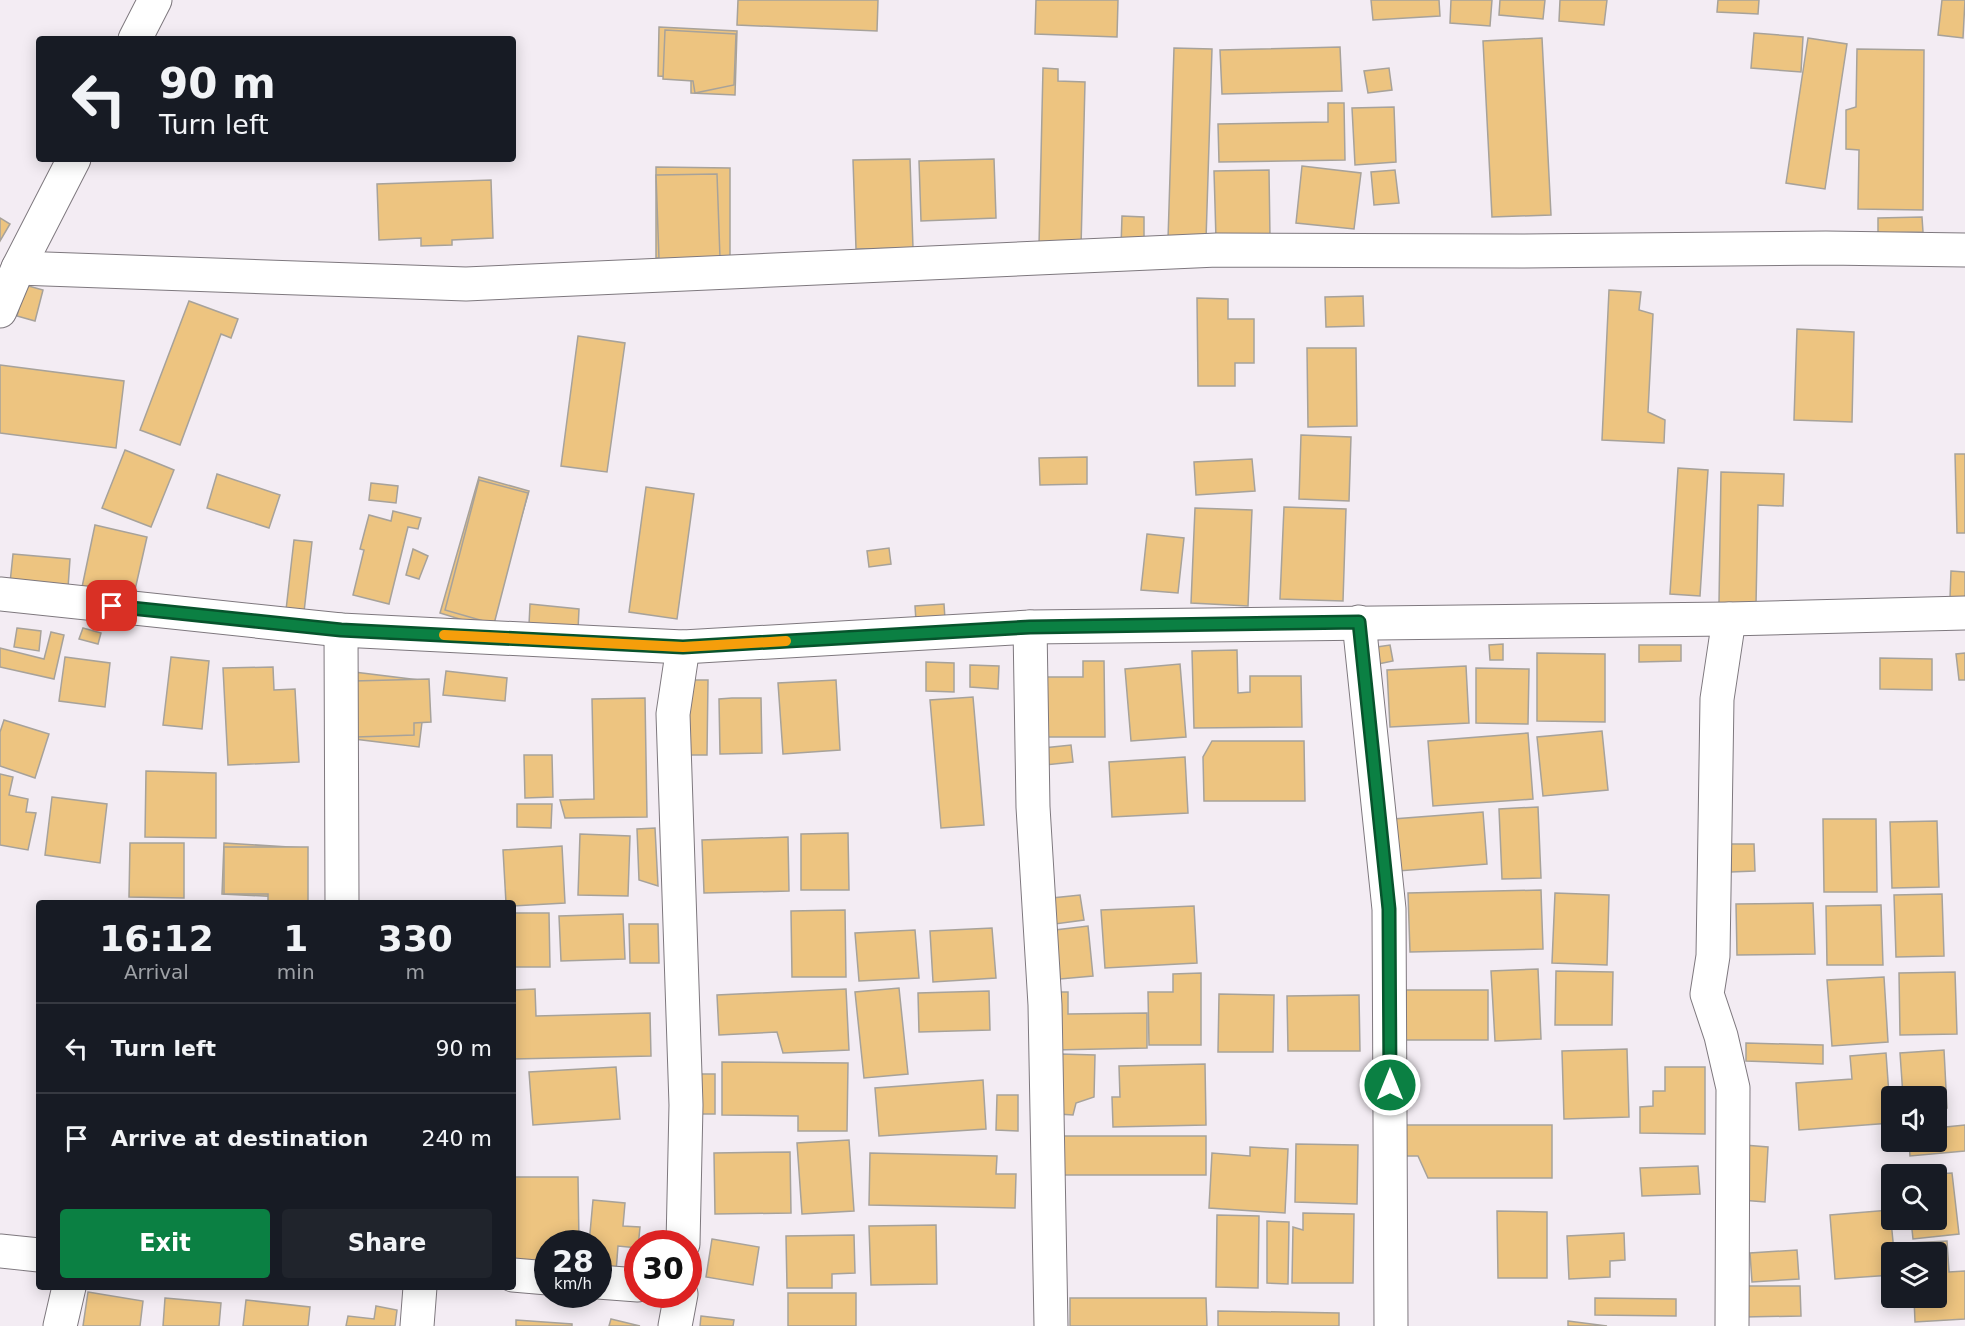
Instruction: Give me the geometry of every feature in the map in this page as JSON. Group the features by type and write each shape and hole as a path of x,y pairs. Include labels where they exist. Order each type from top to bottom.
{"street":[{"path":"137,36 155,0"},
{"path":"0,311 18,268 72,162"},
{"path":"18,268 466,284 1217,250 1522,251 1826,248 1965,250"},
{"path":"0,594 341,630 683,647 1030,627 1729,619 1965,613"},
{"path":"1729,619 1718,699 1713,956 1707,993 1721,1036 1733,1088 1732,1326"},
{"path":"1359,622 1389,909 1391,1326"},
{"path":"1030,627 1033,807 1045,1005 1051,1326"},
{"path":"341,630 342,900"},
{"path":"683,647 673,714 686,1105 683,1230"},
{"path":"0,1251 36,1256"},
{"path":"516,1275 534,1277"},
{"path":"60,1326 68,1290"},
{"path":"417,1326 420,1290"},
{"path":"675,1326 678,1308"}],"building":[{"path":"738,0 878,0 877,31 737,25"},
{"path":"1036,0 1118,0 1117,37 1035,34"},
{"path":"1371,0 1439,0 1440,16 1373,20"},
{"path":"1451,0 1492,0 1490,26 1450,23"},
{"path":"1500,0 1545,0 1543,19 1499,15"},
{"path":"1560,0 1607,0 1604,25 1559,21"},
{"path":"1718,0 1759,0 1758,14 1717,12"},
{"path":"1942,0 1965,0 1963,38 1938,35"},
{"path":"659,27 737,31 735,95 691,93 691,78 658,76"},
{"path":"665,30 736,34 734,85 695,93 693,81 663,79"},
{"path":"1754,33 1803,37 1801,72 1751,68"},
{"path":"1542,38 1551,215 1492,217 1483,41"},
{"path":"1808,38 1847,44 1825,189 1786,183"},
{"path":"1340,47 1342,91 1222,94 1220,50"},
{"path":"1174,48 1212,49 1206,240 1168,239"},
{"path":"1857,49 1924,50 1923,210 1858,209 1859,150 1846,149 1846,110 1856,107"},
{"path":"1043,68 1058,69 1058,81 1085,82 1081,248 1039,246"},
{"path":"1389,68 1392,90 1368,93 1364,71"},
{"path":"1328,103 1344,103 1345,160 1219,162 1218,124 1328,122"},
{"path":"1394,107 1396,162 1355,165 1352,108"},
{"path":"910,159 913,248 856,249 853,160"},
{"path":"994,159 996,218 921,221 919,161"},
{"path":"1302,166 1361,173 1354,229 1296,223"},
{"path":"656,167 730,168 730,258 656,258"},
{"path":"1269,170 1270,237 1216,239 1214,171"},
{"path":"1395,170 1399,203 1374,205 1371,172"},
{"path":"717,174 720,258 659,259 656,175"},
{"path":"491,180 493,238 452,240 452,245 421,246 421,238 379,240 377,184"},
{"path":"1122,216 1144,217 1144,248 1121,247"},
{"path":"1922,217 1923,232 1878,233 1878,218"},
{"path":"0,218 10,224 0,241"},
{"path":"25,285 43,290 35,321 17,316"},
{"path":"1609,290 1641,292 1639,310 1653,314 1648,412 1665,420 1664,443 1602,440"},
{"path":"1363,296 1364,326 1326,327 1325,297"},
{"path":"1197,298 1228,299 1228,319 1254,319 1254,363 1235,363 1235,386 1198,386"},
{"path":"189,301 238,319 231,338 221,334 180,445 140,430"},
{"path":"1797,329 1854,332 1852,422 1794,420"},
{"path":"578,336 625,343 607,472 561,466"},
{"path":"1307,348 1356,348 1357,426 1308,427"},
{"path":"0,365 124,381 116,448 0,433"},
{"path":"1301,435 1351,437 1349,501 1299,499"},
{"path":"125,450 174,470 151,527 102,508"},
{"path":"1955,454 1965,454 1965,533 1957,533"},
{"path":"1087,457 1087,484 1040,485 1039,458"},
{"path":"1252,459 1255,491 1196,495 1194,462"},
{"path":"1678,468 1708,470 1700,596 1670,594"},
{"path":"1721,472 1784,474 1783,506 1758,505 1756,604 1719,603"},
{"path":"217,474 280,495 269,528 207,508"},
{"path":"479,477 529,491 489,628 440,613"},
{"path":"479,480 528,493 494,624 445,610"},
{"path":"371,483 398,486 396,503 369,500"},
{"path":"646,487 694,494 677,619 629,612"},
{"path":"1284,507 1346,509 1343,601 1280,599"},
{"path":"1195,508 1252,510 1248,606 1191,603"},
{"path":"393,511 421,518 418,529 408,527 389,604 353,595 364,550 360,549 369,515 391,521"},
{"path":"95,525 147,537 132,603 81,592"},
{"path":"1147,534 1184,538 1178,593 1141,590"},
{"path":"294,540 312,542 304,612 286,610"},
{"path":"889,548 891,564 869,567 867,551"},
{"path":"413,549 428,556 419,579 406,575"},
{"path":"13,554 70,559 68,588 10,583"},
{"path":"1951,571 1965,572 1965,599 1950,598"},
{"path":"530,604 579,609 578,630 529,625"},
{"path":"944,604 945,619 916,621 915,606"},
{"path":"17,628 41,631 39,651 14,647"},
{"path":"83,628 101,633 98,644 79,639"},
{"path":"51,632 64,635 54,679 0,667 0,648 44,659"},
{"path":"1503,644 1503,660 1490,660 1489,645"},
{"path":"1390,645 1393,661 1373,665 1370,648"},
{"path":"1639,645 1681,645 1681,661 1639,662"},
{"path":"1237,650 1238,693 1250,692 1250,676 1301,676 1302,727 1194,728 1192,651"},
{"path":"1537,653 1605,654 1605,722 1537,721"},
{"path":"1965,653 1965,680 1959,680 1956,654"},
{"path":"65,657 110,663 105,707 59,701"},
{"path":"171,657 209,661 202,729 163,725"},
{"path":"1880,658 1932,659 1932,690 1880,689"},
{"path":"1083,661 1104,661 1105,737 1046,737 1045,677 1083,677"},
{"path":"926,662 954,663 954,692 926,691"},
{"path":"1180,664 1186,737 1131,741 1125,669"},
{"path":"970,665 999,666 998,689 970,687"},
{"path":"1466,666 1469,723 1390,727 1387,670"},
{"path":"273,667 274,690 295,689 299,762 228,765 223,668"},
{"path":"1476,668 1529,669 1528,724 1476,723"},
{"path":"446,671 507,678 505,701 443,695"},
{"path":"354,672 427,681 419,747 346,738"},
{"path":"429,679 431,722 414,723 414,735 356,737 354,681"},
{"path":"689,680 708,680 707,755 688,755"},
{"path":"836,680 840,750 783,754 778,683"},
{"path":"973,697 984,825 941,828 930,700"},
{"path":"645,698 647,817 565,818 560,800 594,799 592,699"},
{"path":"761,698 762,753 720,754 719,699"},
{"path":"4,720 49,734 35,778 0,766 0,732"},
{"path":"1602,731 1608,790 1543,796 1537,737"},
{"path":"1528,733 1533,799 1433,806 1428,741"},
{"path":"1212,741 1304,741 1305,801 1204,801 1203,757"},
{"path":"1071,745 1073,762 1045,765 1043,748"},
{"path":"524,755 552,755 553,797 525,798"},
{"path":"1185,757 1188,813 1112,817 1109,762"},
{"path":"146,771 216,773 216,838 145,837"},
{"path":"0,774 13,777 9,795 28,799 26,812 36,813 28,850 0,845"},
{"path":"52,797 107,804 100,863 45,855"},
{"path":"517,804 552,804 551,828 517,827"},
{"path":"1538,807 1541,878 1502,879 1499,809"},
{"path":"1483,812 1487,864 1398,871 1393,819"},
{"path":"1823,819 1876,819 1877,892 1824,892"},
{"path":"1937,821 1939,887 1892,888 1890,822"},
{"path":"655,828 658,886 639,880 637,829"},
{"path":"848,833 849,890 801,890 801,834"},
{"path":"580,834 630,836 628,896 578,895"},
{"path":"788,837 789,891 704,893 702,840"},
{"path":"130,843 184,843 184,898 129,897"},
{"path":"224,843 304,848 302,898 222,894"},
{"path":"1730,844 1754,844 1755,871 1731,872"},
{"path":"562,846 565,903 516,906 516,900 506,900 503,850"},
{"path":"224,847 308,847 308,900 268,900 268,894 224,894"},
{"path":"1541,890 1543,949 1410,952 1408,893"},
{"path":"1555,893 1609,895 1607,965 1552,963"},
{"path":"1942,894 1944,956 1896,957 1894,895"},
{"path":"1080,895 1084,920 1055,924 1052,898"},
{"path":"1813,903 1815,954 1737,955 1736,904"},
{"path":"1881,905 1883,965 1827,965 1826,906"},
{"path":"1194,906 1197,963 1105,968 1101,910"},
{"path":"845,910 846,977 792,977 791,911"},
{"path":"516,913 549,913 550,967 516,967"},
{"path":"623,914 625,959 561,961 559,916"},
{"path":"629,924 658,924 659,963 630,963"},
{"path":"1088,926 1093,976 1060,979 1055,930"},
{"path":"992,928 996,978 933,982 930,931"},
{"path":"915,930 919,978 859,981 855,933"},
{"path":"1538,969 1541,1039 1495,1041 1491,971"},
{"path":"1556,971 1613,972 1612,1025 1555,1025"},
{"path":"1955,972 1957,1034 1900,1035 1899,973"},
{"path":"1201,973 1201,1045 1149,1045 1148,992 1173,992 1173,974"},
{"path":"1884,977 1888,1042 1832,1046 1827,980"},
{"path":"899,988 908,1074 864,1078 855,992"},
{"path":"535,989 536,1016 650,1013 651,1056 516,1059 516,990"},
{"path":"846,989 849,1050 783,1053 777,1032 719,1035 717,995"},
{"path":"1406,990 1488,990 1488,1040 1406,1040"},
{"path":"989,991 990,1030 919,1032 918,993"},
{"path":"1053,992 1068,992 1068,1014 1147,1013 1147,1048 1054,1050"},
{"path":"1219,994 1274,995 1273,1052 1218,1052"},
{"path":"1359,995 1360,1051 1288,1051 1287,996"},
{"path":"1746,1043 1823,1045 1823,1064 1746,1061"},
{"path":"1627,1049 1629,1117 1564,1119 1562,1051"},
{"path":"1944,1050 1946,1086 1902,1086 1900,1053"},
{"path":"1886,1053 1888,1086 1881,1086 1881,1124 1799,1130 1796,1083 1852,1079 1850,1056"},
{"path":"1060,1054 1095,1055 1094,1097 1076,1103 1073,1115 1058,1114"},
{"path":"722,1062 848,1063 847,1131 798,1131 798,1116 722,1115"},
{"path":"1205,1064 1206,1125 1113,1127 1112,1097 1120,1097 1119,1066"},
{"path":"616,1067 620,1119 533,1125 529,1072"},
{"path":"1665,1067 1705,1067 1705,1134 1640,1133 1640,1107 1653,1106 1653,1091 1665,1091"},
{"path":"697,1074 715,1074 715,1114 697,1114"},
{"path":"983,1080 986,1129 879,1136 875,1088"},
{"path":"997,1095 1018,1095 1018,1131 996,1130"},
{"path":"1402,1125 1552,1125 1552,1178 1428,1178 1418,1156 1402,1156"},
{"path":"1965,1125 1965,1151 1910,1156 1910,1152 1947,1152 1947,1127"},
{"path":"1060,1136 1206,1136 1206,1175 1060,1175"},
{"path":"849,1140 854,1211 802,1214 797,1143"},
{"path":"1296,1144 1358,1145 1357,1204 1295,1202"},
{"path":"1744,1145 1768,1147 1765,1202 1741,1200"},
{"path":"1250,1147 1288,1149 1285,1213 1209,1208 1212,1153 1250,1156"},
{"path":"790,1152 791,1213 715,1214 714,1153"},
{"path":"870,1153 997,1156 996,1174 1016,1174 1015,1208 869,1205"},
{"path":"1698,1166 1700,1194 1642,1196 1640,1168"},
{"path":"1947,1173 1952,1173 1959,1234 1913,1239 1912,1230 1947,1230"},
{"path":"516,1177 578,1177 579,1230 534,1230 534,1262 516,1262"},
{"path":"593,1200 625,1203 623,1226 640,1227 640,1230 624,1230 624,1247 618,1246 616,1272 612,1272 612,1230 590,1230"},
{"path":"1497,1211 1547,1212 1547,1278 1498,1278"},
{"path":"1881,1211 1881,1230 1892,1230 1893,1242 1881,1242 1881,1276 1835,1279 1830,1215"},
{"path":"1303,1213 1354,1214 1353,1283 1292,1283 1293,1227 1303,1230"},
{"path":"1217,1215 1259,1216 1258,1288 1216,1287"},
{"path":"1267,1221 1289,1222 1288,1284 1267,1283"},
{"path":"936,1225 937,1284 871,1285 869,1226"},
{"path":"1624,1233 1625,1260 1610,1261 1610,1277 1569,1279 1567,1236"},
{"path":"854,1235 855,1273 832,1274 832,1288 787,1288 786,1236"},
{"path":"712,1239 759,1247 753,1285 706,1277"},
{"path":"1947,1241 1949,1272 1965,1271 1965,1319 1915,1322 1914,1308 1947,1308 1947,1242 1928,1242"},
{"path":"1797,1250 1799,1279 1752,1282 1750,1253"},
{"path":"1744,1286 1800,1286 1801,1316 1744,1317"},
{"path":"88,1292 143,1301 140,1326 83,1326"},
{"path":"788,1293 856,1293 856,1326 788,1326"},
{"path":"165,1298 221,1303 219,1326 163,1326"},
{"path":"1070,1298 1206,1298 1207,1326 1070,1326"},
{"path":"1595,1298 1676,1299 1676,1316 1595,1315"},
{"path":"246,1300 310,1307 308,1326 243,1326"},
{"path":"376,1306 397,1310 395,1326 346,1326 348,1316 374,1319"},
{"path":"1218,1311 1339,1313 1339,1326 1218,1326"},
{"path":"701,1316 734,1320 733,1326 700,1326"},
{"path":"611,1319 640,1326 609,1326"},
{"path":"516,1320 572,1324 572,1326 516,1326"},
{"path":"1568,1321 1607,1326 1568,1326"}],"slow traffic":[{"path":"444,635 683,647 786,641"}],"route":[{"path":"112,606 341,630 683,647 1030,627 1359,622 1389,909 1390,1085"}]}
